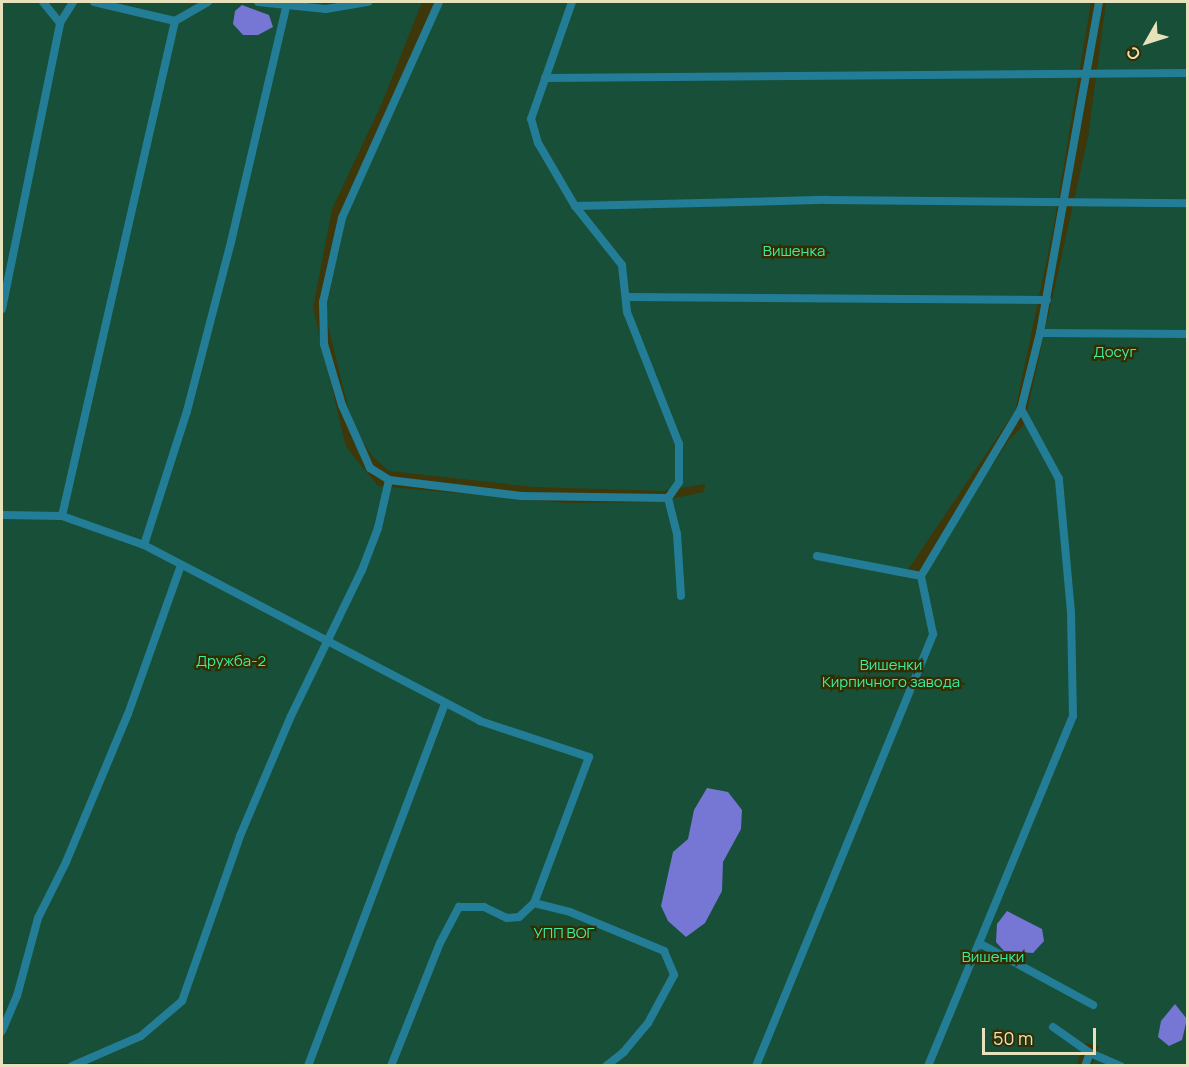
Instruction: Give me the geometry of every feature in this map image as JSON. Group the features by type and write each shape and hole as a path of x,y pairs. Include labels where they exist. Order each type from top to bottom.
{"lane":[{"path":"43,2 60,23"},
{"path":"2,309 60,23 74,2"},
{"path":"94,2 175,21 208,2"},
{"path":"258,2 286,7 326,9 368,2"},
{"path":"439,2 342,218 323,302 324,344 342,405 370,468 389,480 521,496 668,498"},
{"path":"572,2 531,119 538,142 575,206 622,265 627,312 679,444 679,482 668,498 677,534 681,596"},
{"path":"756,1065 933,634 921,576 1021,409 1047,300 1099,2"},
{"path":"144,545 187,411 231,242 286,7"},
{"path":"62,516 175,21"},
{"path":"545,78 1188,73"},
{"path":"575,206 827,200 1188,203"},
{"path":"627,297 1047,300"},
{"path":"1040,333 1188,333"},
{"path":"928,1065 1073,716 1071,612 1059,479 1021,409"},
{"path":"72,1065 141,1036 182,1001 240,836 327,640 362,570 378,528 389,480"},
{"path":"2,515 62,516 144,545 480,721 589,757 534,903 519,917 507,918 484,907 459,907 440,943 391,1065"},
{"path":"817,556 921,576"},
{"path":"2,1032 17,996 38,918 66,862 128,714 181,564"},
{"path":"308,1065 445,703"},
{"path":"534,903 570,912 664,951 674,975 648,1023 624,1052 606,1065"},
{"path":"979,944 1094,1005"},
{"path":"1053,1027 1090,1053 1120,1065"},
{"path":"1085,1065 1090,1053"}],"green space":[{"path":"2,2 422,2 382,103 332,209 313,308 346,447 378,486 567,503 656,502 704,492 705,484 663,491 534,487 389,471 373,457 353,428 325,313 347,213 440,2 1091,2 1053,230 1015,411 903,577 925,581 933,554 1009,440 1024,425 1088,137 1106,2 1187,2 1187,1065 1092,1065 1099,1046 1085,1043 1076,1066 2,1063"}],"shaded area":[{"path":"242,5 269,15 273,27 258,35 243,35 233,24 235,11"},
{"path":"707,788 728,792 742,810 741,829 723,862 722,891 705,923 686,937 668,921 661,906 673,852 688,839 694,810"},
{"path":"1007,911 1042,929 1044,941 1033,953 1004,951 996,942 997,924"},
{"path":"1175,1004 1187,1019 1182,1040 1169,1046 1158,1037 1161,1021"}],"park label":[{"name":"Вишенка","path":"794,251"},
{"name":"Досуг","path":"1115,352"},
{"name":"Дружба-2","path":"231,661"},
{"name":"Вишенки Кирпичного завода","path":"891,672"},
{"name":"УПП ВОГ","path":"564,933"},
{"name":"Вишенки","path":"993,957"}]}
